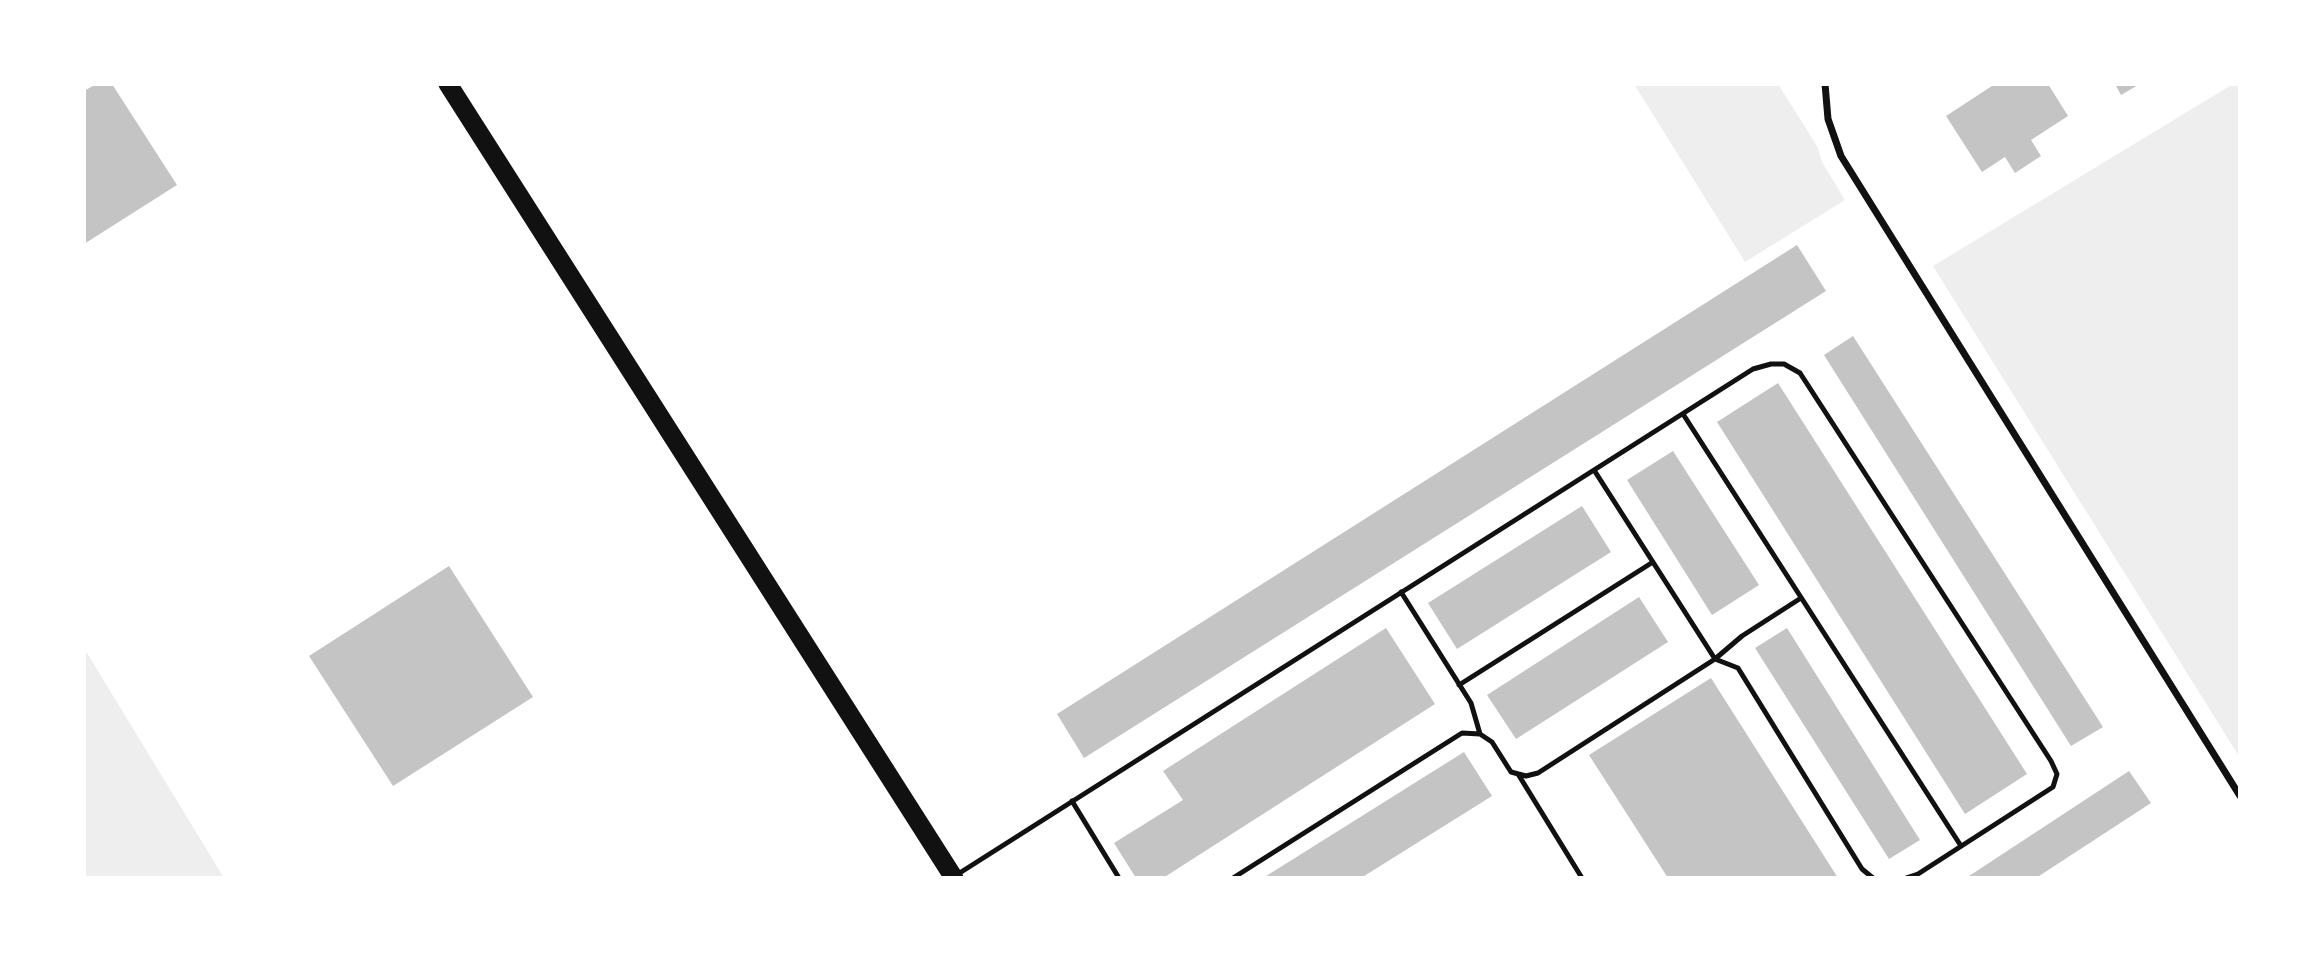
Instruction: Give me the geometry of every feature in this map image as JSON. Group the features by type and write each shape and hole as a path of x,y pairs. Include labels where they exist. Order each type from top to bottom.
{"highway":[{"path":"448,84 954,877"}],"street":[{"path":"1825,84 1828,120 1841,156 2240,796"}],"lane":[{"path":"954,877 1753,369 1784,364 1800,373 2044,749 2057,774 2053,787 1918,874 1906,878"},
{"path":"1682,414 1961,846"},
{"path":"1594,470 1715,659 1738,668 1862,869 1872,878"},
{"path":"1459,685 1653,562"},
{"path":"1401,592 1471,703 1480,734"},
{"path":"1233,878 1462,733 1480,734 1492,742 1511,772 1526,776 1538,773 1715,659 1742,636 1801,598"},
{"path":"1518,774 1582,878"},
{"path":"1073,801 1119,878"}],"shaded area":[{"path":"1634,84 1778,84 1817,146 1822,162 1845,200 1745,262"},
{"path":"2233,84 2240,84 2240,758 1933,266"},
{"path":"84,648 224,878 84,878"}],"building":[{"path":"96,84 112,84 177,185 84,244 84,91"},
{"path":"1995,84 2048,84 2068,116 2031,140 2041,156 2015,173 2005,157 1982,172 1946,116"},
{"path":"2115,84 2140,84 2121,95"},
{"path":"1797,245 1826,291 1084,758 1057,714"},
{"path":"1853,336 2103,727 2071,746 1824,355"},
{"path":"1778,383 2027,774 1965,814 1717,422"},
{"path":"1673,451 1759,585 1712,615 1627,480"},
{"path":"1582,506 1611,552 1457,649 1428,603"},
{"path":"449,566 533,697 393,786 309,656"},
{"path":"1639,597 1668,642 1516,739 1487,695"},
{"path":"1386,628 1435,704 1163,878 1136,878 1114,843 1183,800 1163,771"},
{"path":"1787,628 1920,840 1889,859 1755,648"},
{"path":"1711,678 1838,878 1668,878 1589,755"},
{"path":"1464,752 1492,796 1361,878 1263,878"},
{"path":"2129,771 2151,803 2036,878 1966,878"}]}
